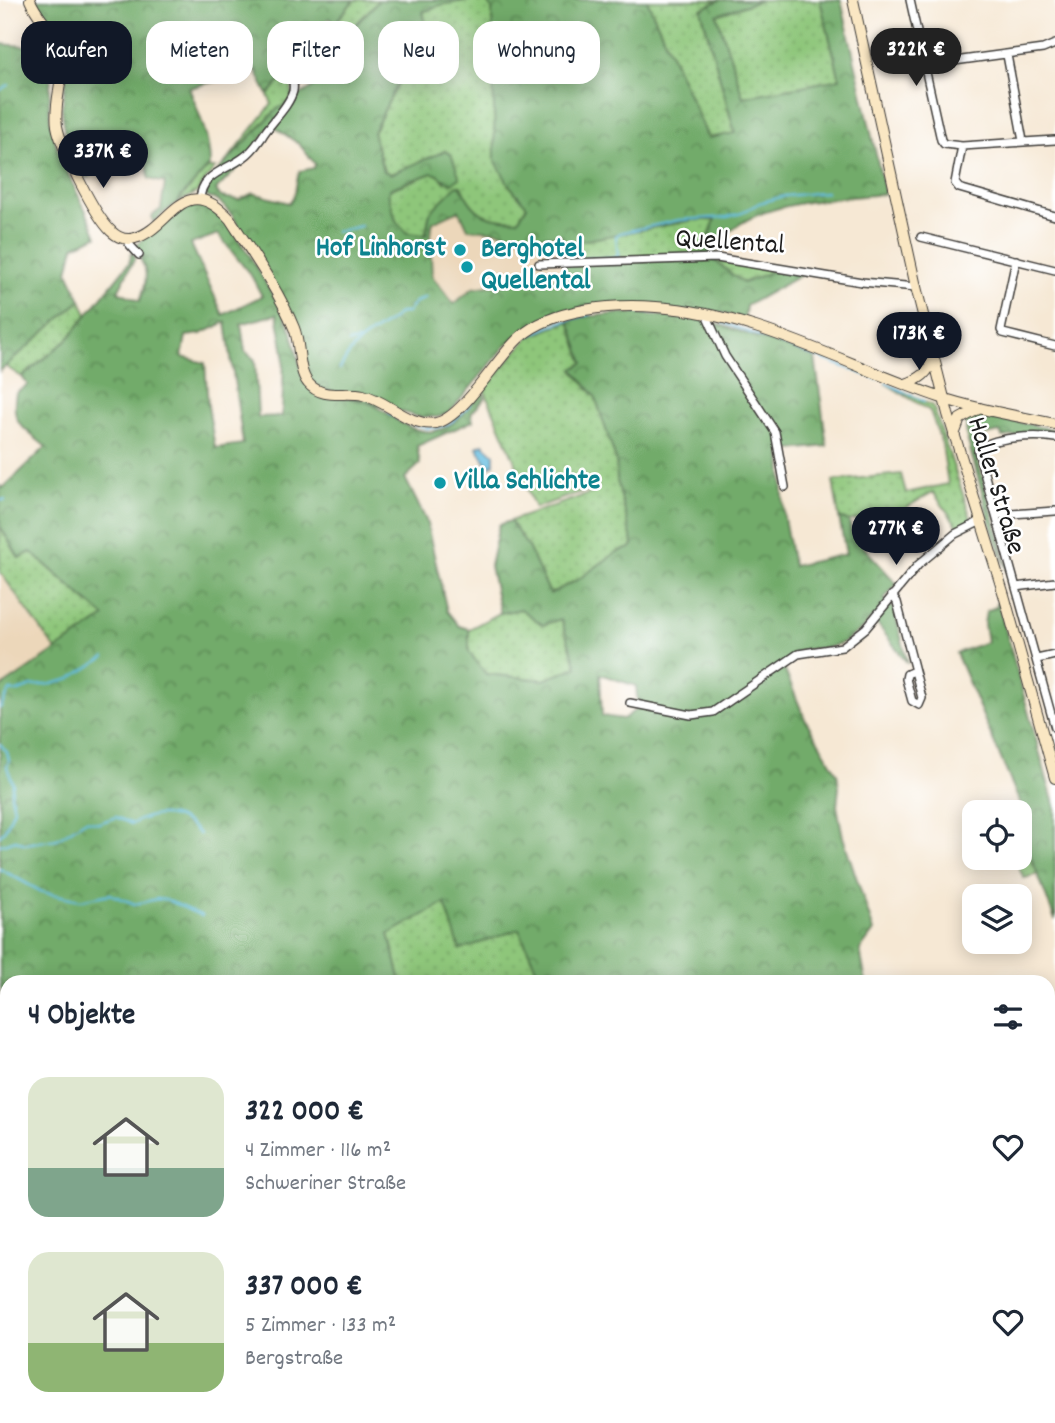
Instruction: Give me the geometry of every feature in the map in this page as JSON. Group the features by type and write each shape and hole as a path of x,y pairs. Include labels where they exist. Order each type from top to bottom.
{"main road":[{"path":"30,0 59,48 62,70 57,113 62,144 104,224 119,237 130,239 150,230 175,208 187,202 200,200 213,204 224,212 253,254 295,330 303,375 312,388 330,394 367,396 415,420 436,423 454,414 510,346 528,331 550,320 582,311 620,306 657,307 706,313 765,332 944,399 1055,424"},
{"name":"Haller Straße","path":"853,0 933,358 954,438 1055,778"},
{"path":"906,384 925,375 933,358"},
{"path":"954,438 960,419 981,408"}],"street":[{"path":"910,0 944,144 962,146 1055,140"},
{"path":"925,65 1043,49 1055,44"},
{"path":"1007,54 1023,141"},
{"path":"200,200 210,177 250,152 289,101 292,84"},
{"path":"962,146 955,183 959,188 1055,216"},
{"path":"921,237 1055,270"},
{"path":"130,239 129,244 139,255"},
{"name":"Quellental","path":"539,264 717,258 862,282 916,288"},
{"path":"1016,260 1001,330 1003,333 1055,346"},
{"path":"706,313 725,356 775,432 785,488"},
{"path":"1055,438 1003,440 980,448 978,455 1055,728"},
{"path":"996,515 1055,512"},
{"path":"631,704 691,715 713,712 797,654 836,649 850,642 866,628 910,573 946,541 981,522"},
{"path":"1016,587 1055,582"},
{"path":"892,595 897,602 914,671"},
{"path":"1037,659 1055,655"}],"shaded area":[{"path":"146,160 147,175 165,183 161,209 153,216 153,222 143,230 137,233 121,233 103,213 87,178 116,163"},
{"path":"459,209 468,229 497,231 522,237 562,235 566,275 473,288 454,304 432,276 430,235 433,222"},
{"path":"0,572 56,650 0,688"}],"green space":[{"path":"37,0 354,0 337,21 330,18 325,21 267,21 267,84 278,84 268,95 256,71 253,72 253,21 146,21 146,84 205,84 189,88 200,116 210,155 210,165 175,204 153,222 152,216 161,209 165,183 149,179 146,160 117,163 87,178 64,129 62,108 65,84 132,84 132,21 48,21"},
{"path":"354,0 379,0 359,21 337,21"},
{"path":"379,0 469,0 440,5 423,12 425,21 378,21 378,84 397,84 373,132 383,171 391,174 445,151 451,154 460,178 452,183 432,173 391,188 388,193 396,221 407,233 426,235 430,212 457,185 461,186 471,204 483,214 518,220 527,206 509,185 495,160 493,84 600,84 600,21 492,21 492,9 486,0 647,0 708,138 735,133 701,9 720,0 761,0 717,15 743,97 840,79 820,0 841,0 885,194 786,206 760,214 738,225 722,240 714,260 743,283 778,269 803,274 746,306 744,320 724,313 582,307 508,343 450,412 438,417 419,417 321,388 311,381 302,342 233,216 219,201 207,197 205,190 220,169 276,110 318,84 364,84 364,21 359,21","holes":["271,125 299,144 315,164 314,168 300,171 294,195 289,203 253,193 239,200 221,197 216,190 250,155","459,210 468,229 497,231 522,237 562,235 566,275 473,288 454,304 432,276 430,235 433,222","694,220 715,220 703,253 576,261 575,242"]},
{"path":"486,0 492,9 493,21 473,21 473,84 499,84 509,185 527,205 518,220 490,217 471,205 461,186 430,212 425,236 407,233 396,221 388,193 391,189 432,173 437,173 445,182 445,151 391,174 384,171 373,133 398,84 459,84 459,21 425,21 423,12 440,5"},
{"path":"647,0 720,0 701,9 735,134 708,138"},
{"path":"761,0 820,0 840,79 743,97 717,15"},
{"path":"0,44 21,46 21,84 50,84 50,120 56,144 97,236 74,246 68,272 81,300 0,371"},
{"path":"278,84 291,84 292,100 276,110 220,169 272,104 268,95"},
{"path":"210,165 210,168 215,168 196,193 175,204"},
{"path":"196,205 206,205 221,215 250,256 283,313 292,332 304,383 368,403 403,424 429,432 449,426 482,391 485,398 471,413 473,421 417,446 420,464 405,478 426,520 447,611 459,626 469,629 469,652 486,674 544,680 577,667 561,619 543,625 521,609 500,613 490,566 499,525 510,521 528,547 550,594 579,579 617,552 631,548 633,544 617,481 616,460 595,396 573,369 584,363 569,321 625,313 703,319 815,357 827,446 781,451 784,518 793,566 846,554 839,517 849,521 852,534 897,584 884,599 894,609 908,664 872,617 846,641 830,647 802,650 783,666 805,719 837,773 837,806 843,837 874,931 860,950 865,975 539,975 519,929 460,950 445,903 389,934 399,975 0,975 0,688 105,617 31,552 19,558 0,526 0,486 3,488 46,447 25,430 17,419 16,393 28,385 22,377 68,339 129,263 132,253 136,256 118,291 140,301 146,274 140,259 144,256 135,247 180,211","holes":["218,234 252,277 262,296 223,315 191,244","277,314 284,353 282,416 258,417 255,360 245,351 241,324","226,322 243,444 215,448 205,363 182,357 186,336 201,334","600,674 636,686 638,708 623,719 602,716"]},
{"path":"694,220 715,220 703,254 576,262 574,242"},
{"path":"714,260 778,269 743,283"},
{"path":"81,300 87,315 68,339 22,377 5,366"},
{"path":"569,321 584,364 573,370 595,396 616,460 633,544 631,548 617,552 579,579 550,594 528,547 510,521 594,492 595,489 535,508 484,389 529,337"},
{"path":"885,383 933,406 972,521 959,528 933,492 902,510 849,521 839,517 833,481 901,474 906,493 948,484 942,444 930,411"},
{"path":"976,415 1055,430 1055,434 1002,437 1000,432 972,438 1010,577 993,533 966,434 966,422"},
{"path":"0,526 19,558 31,552 105,617 56,650 0,572"},
{"path":"998,603 1055,808 1055,920 1032,860 1032,800 1019,800 956,653 987,642 984,624 986,611 996,607"},
{"path":"521,609 543,625 561,619 577,667 544,680 486,674 469,652 469,629 500,613"},
{"path":"1032,857 1039,874 1024,878 1020,870 1032,870"},
{"path":"445,902 519,929 539,975 399,975 389,934"}],"water":[{"path":"483,444 494,454 494,464 489,467 477,447"}],"waterway":[{"path":"0,90 9,85"},
{"path":"576,259 618,256 616,236 620,233 679,220 727,217 742,213 759,203 785,196 826,192"},
{"path":"335,232 361,226"},
{"path":"340,369 360,341 400,313 407,313 414,303 426,297"},
{"path":"635,311 657,312"},
{"path":"530,335 560,322 591,314"},
{"path":"722,322 877,379"},
{"path":"349,343 358,341"},
{"path":"886,383 924,401"},
{"path":"389,413 412,424 432,428 451,422 470,404"},
{"path":"0,500 5,500"},
{"path":"0,708 10,690 16,692 70,679 105,657"},
{"path":"0,744 7,752 9,760 7,767 13,783 11,795 14,809 0,835"},
{"path":"0,845 16,840 25,844 57,839 86,820 99,823 116,817 132,824 159,815 176,817 199,834"},
{"path":"0,869 42,892 81,900 110,894 135,904 157,899 167,900 202,916"}],"place":[{"name":"Hof Linhorst","path":"460,250"},
{"name":"Berghotel Quellental","path":"467,267"},
{"name":"Villa Schlichte","path":"440,483"}]}
